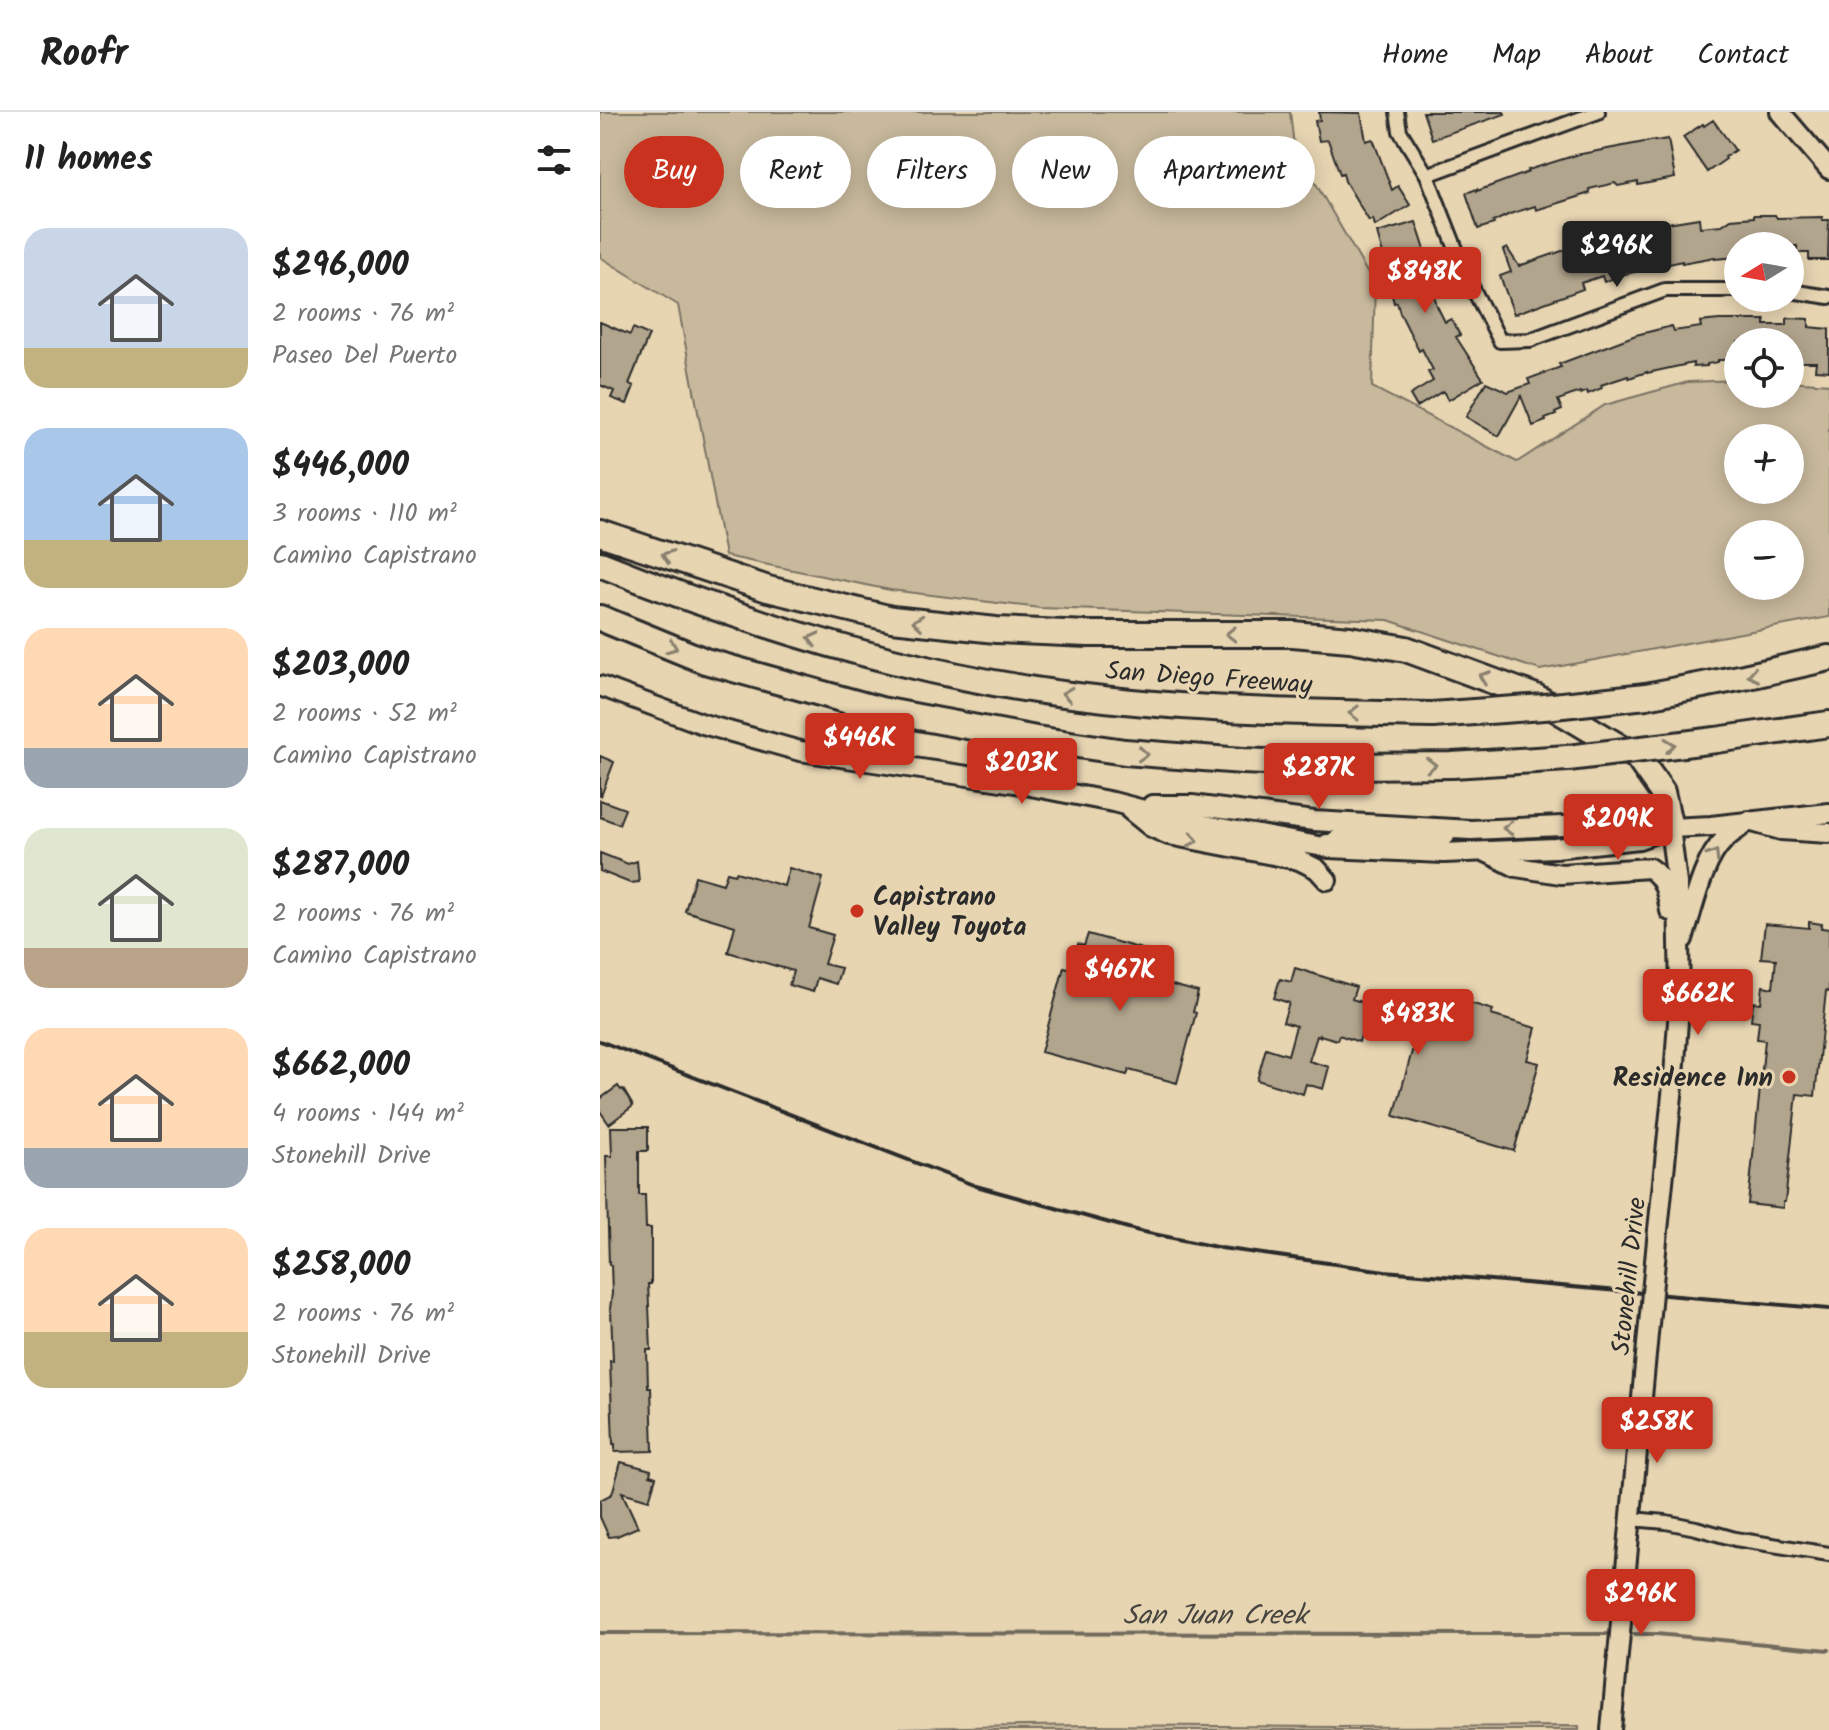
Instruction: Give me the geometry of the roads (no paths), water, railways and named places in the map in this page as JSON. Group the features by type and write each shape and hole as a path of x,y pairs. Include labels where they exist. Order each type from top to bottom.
{"highway":[{"path":"600,533 768,589 892,619 996,630 1088,634 1293,634 1350,639 1406,649 1536,697 1638,758 1662,792 1670,828"},
{"name":"San Diego Freeway","path":"600,564 795,634 941,672 1034,690 1144,704 1278,712 1432,715 1646,696 1829,658"},
{"path":"600,618 705,661 881,710 1125,752 1347,766 1452,765 1568,758 1829,724"}],"main road":[{"path":"1780,112 1829,169"},
{"path":"600,686 703,724 800,751 1015,783 1098,799 1194,823 1329,848 1430,853 1555,848 1639,839 1670,828"},
{"path":"1167,805 1296,826 1311,830 1329,848"},
{"path":"1125,806 1192,805 1314,821 1471,830 1634,823 1670,828 1829,813"},
{"path":"1125,806 1151,827 1169,835 1299,860 1317,869 1327,880"},
{"path":"1749,821 1781,830 1829,833"},
{"path":"1679,953 1702,876 1724,840 1749,821"},
{"name":"Stonehill Drive","path":"1611,1724 1680,994 1678,891 1670,828"},
{"path":"1329,848 1343,836 1415,840 1435,839 1471,830"},
{"path":"1483,850 1516,867 1561,874 1649,868 1659,874 1666,889 1679,953"}],"street":[{"path":"1397,112 1400,131 1427,175 1467,277 1500,341 1530,340 1665,290 1724,290"},
{"path":"1427,175 1598,112"},
{"path":"1804,293 1829,297"},
{"path":"1631,1519 1666,1522 1735,1539 1829,1554"}],"waterway":[{"name":"San Juan Creek","path":"600,1633 1614,1634"},
{"name":"San Juan Creek","path":"1626,1634 1829,1650"}],"railway":[{"path":"600,1041 976,1186 1139,1231 1221,1248 1385,1271 1829,1309"}],"place":[{"name":"Capistrano Valley Toyota","path":"857,911"},
{"name":"Residence Inn","path":"1789,1077"}]}
